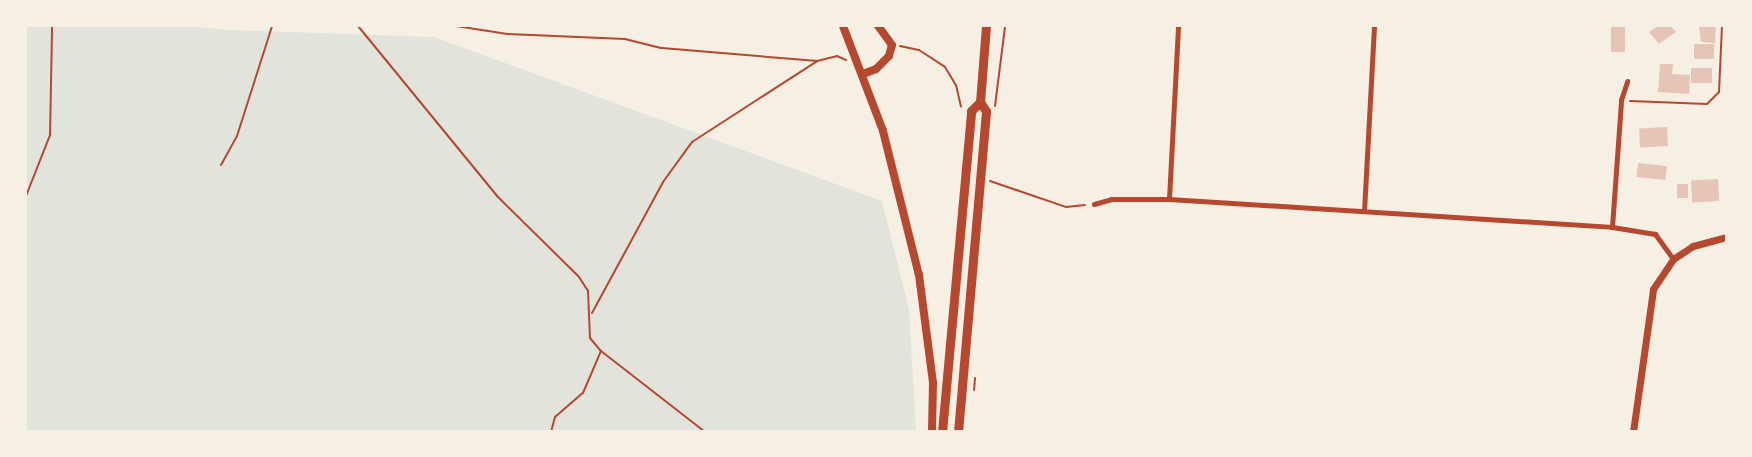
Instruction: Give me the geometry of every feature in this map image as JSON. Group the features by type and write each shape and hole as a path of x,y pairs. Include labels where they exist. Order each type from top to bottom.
{"highway":[{"path":"942,432 971,111 980,102 986,26"},
{"path":"958,432 987,111 980,102"}],"main road":[{"path":"843,26 863,74 897,179 920,275 933,383 932,432"},
{"path":"863,74 885,63 892,45 878,26"}],"street":[{"path":"1169,199 1178,26"},
{"path":"1364,211 1374,26"},
{"path":"1612,227 1621,100 1627,81"},
{"path":"1094,204 1111,199 1169,199 1612,227 1655,234 1673,259"},
{"path":"1633,432 1649,304 1653,289 1673,259 1693,246 1726,237"}],"path":[{"path":"26,196 50,135 52,26"},
{"path":"221,165 237,136 272,26"},
{"path":"358,26 497,196 579,277 588,291 591,315 590,338 601,351 705,432"},
{"path":"456,26 507,34 625,39 662,48 817,61 837,56 851,62"},
{"path":"1621,100 1707,104 1719,92 1722,26"},
{"path":"892,45 920,50 935,58 956,85 961,106"},
{"path":"591,315 663,182 692,142 817,61"},
{"path":"990,181 1066,207 1094,204"},
{"path":"551,432 555,417 583,393 601,351"}],"shaded area":[{"path":"26,26 187,26 229,30 434,37 882,201 909,309 916,431 26,431"}],"building":[{"path":"1611,26 1625,26 1625,52 1611,52"},
{"path":"1658,26 1671,26 1676,32 1659,44 1649,32"},
{"path":"1699,26 1716,26 1715,43 1701,42"},
{"path":"1694,44 1714,44 1714,59 1694,59"},
{"path":"1660,64 1673,64 1672,74 1690,75 1689,94 1658,92"},
{"path":"1691,68 1712,68 1712,83 1691,83"},
{"path":"1667,127 1668,146 1640,147 1639,128"},
{"path":"1638,163 1667,166 1665,180 1637,177"},
{"path":"1718,179 1719,201 1692,202 1691,180"},
{"path":"1677,184 1688,184 1688,198 1677,198"}]}
